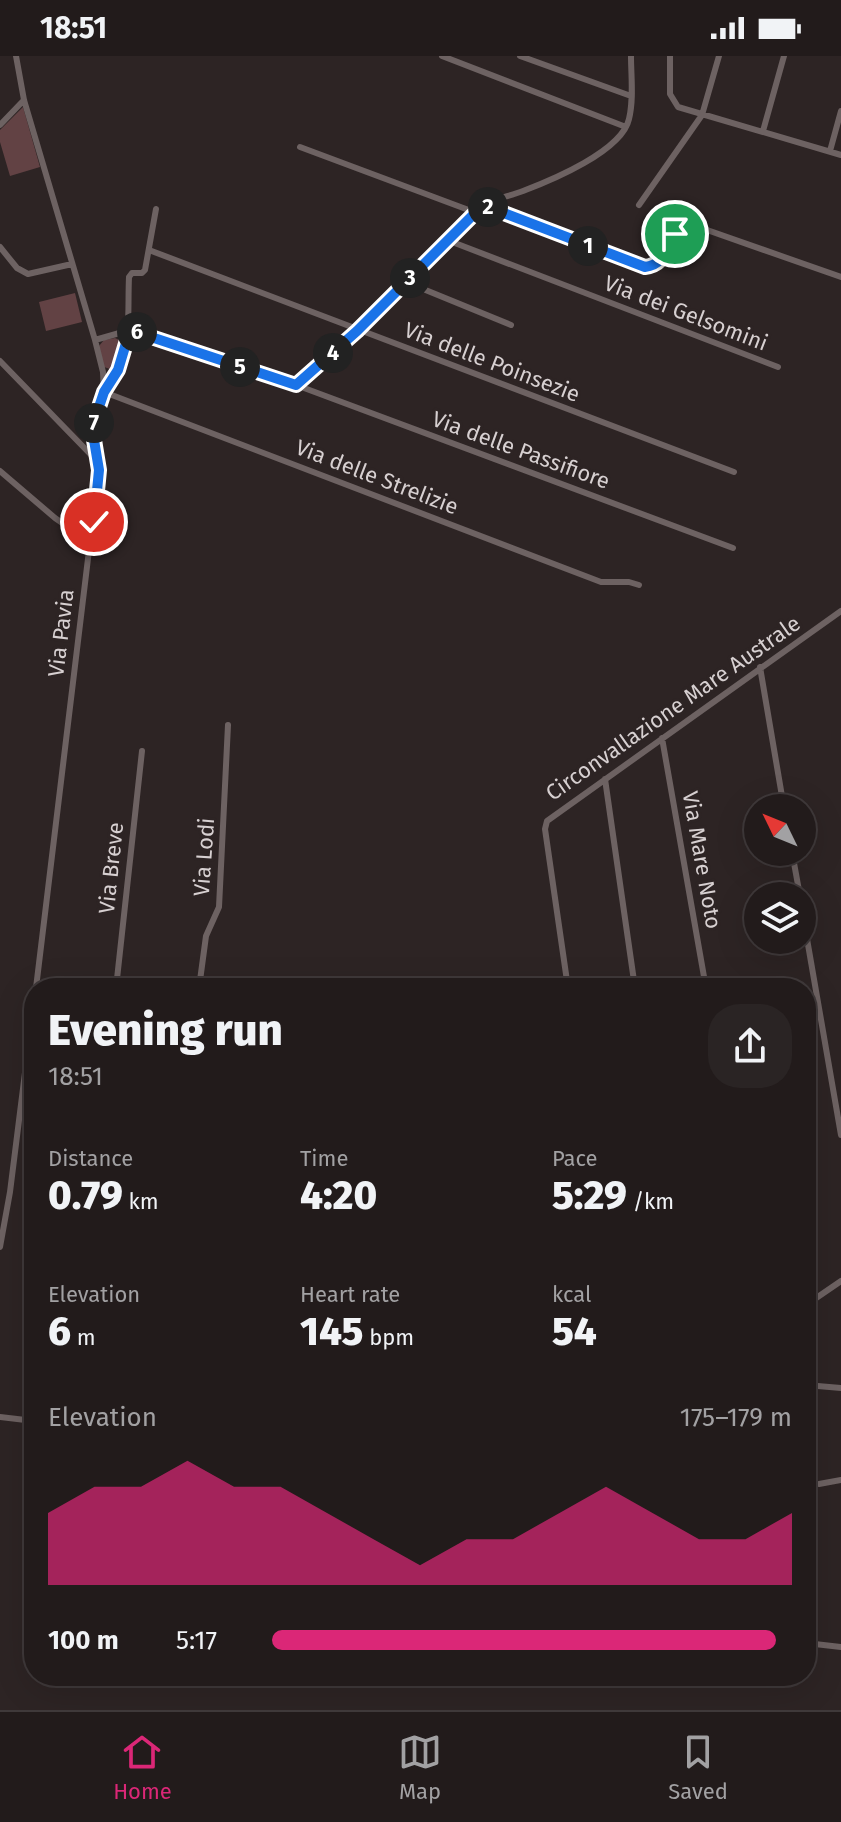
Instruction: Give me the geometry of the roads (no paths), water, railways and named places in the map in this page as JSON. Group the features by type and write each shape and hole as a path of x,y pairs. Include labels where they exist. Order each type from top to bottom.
{"street":[{"name":"Via Pavia","path":"16,56 24,100 95,340 104,392 92,428 99,462 97,508 90,542 37,978"},
{"path":"442,56 626,127"},
{"path":"520,56 631,96"},
{"path":"296,385 357,331 483,205 560,175 612,144 626,127 630,116 631,56"},
{"path":"670,56 669,91 671,99 680,108 841,155"},
{"path":"639,205 702,115 719,56"},
{"path":"763,131 784,56"},
{"path":"0,125 24,100"},
{"path":"830,151 841,111"},
{"path":"300,147 474,212"},
{"path":"483,205 645,267 660,261 676,232 690,224 841,277"},
{"path":"104,392 118,370 130,330 128,279 132,273 144,272 156,209"},
{"name":"Via dei Gelsomini","path":"447,240 778,367"},
{"path":"0,247 17,268 28,274 72,264"},
{"name":"Via delle Poinsezie","path":"149,250 734,472"},
{"path":"406,282 511,325"},
{"path":"95,340 130,330"},
{"name":"Via delle Passifiore","path":"130,330 296,385 733,548"},
{"path":"0,361 99,462"},
{"name":"Via delle Strelizie","path":"104,392 601,582 625,581 639,585"},
{"path":"0,471 55,518 90,542"},
{"name":"Circonvallazione Mare Australe","path":"567,978 545,824 552,815 841,611"},
{"path":"760,667 782,794"},
{"name":"Via Lodi","path":"200,978 207,933 219,907 228,725"},
{"name":"Via Mare Noto","path":"662,738 704,978"},
{"name":"Via Breve","path":"117,978 142,751"},
{"path":"605,779 634,978"},
{"path":"810,954 814,978"},
{"path":"816,991 841,1135"},
{"path":"0,1247 24,1090"},
{"path":"816,1298 841,1281"},
{"path":"816,1386 841,1388"},
{"path":"0,1417 24,1420"},
{"path":"819,1484 841,1480"},
{"path":"816,1644 841,1647"}]}
